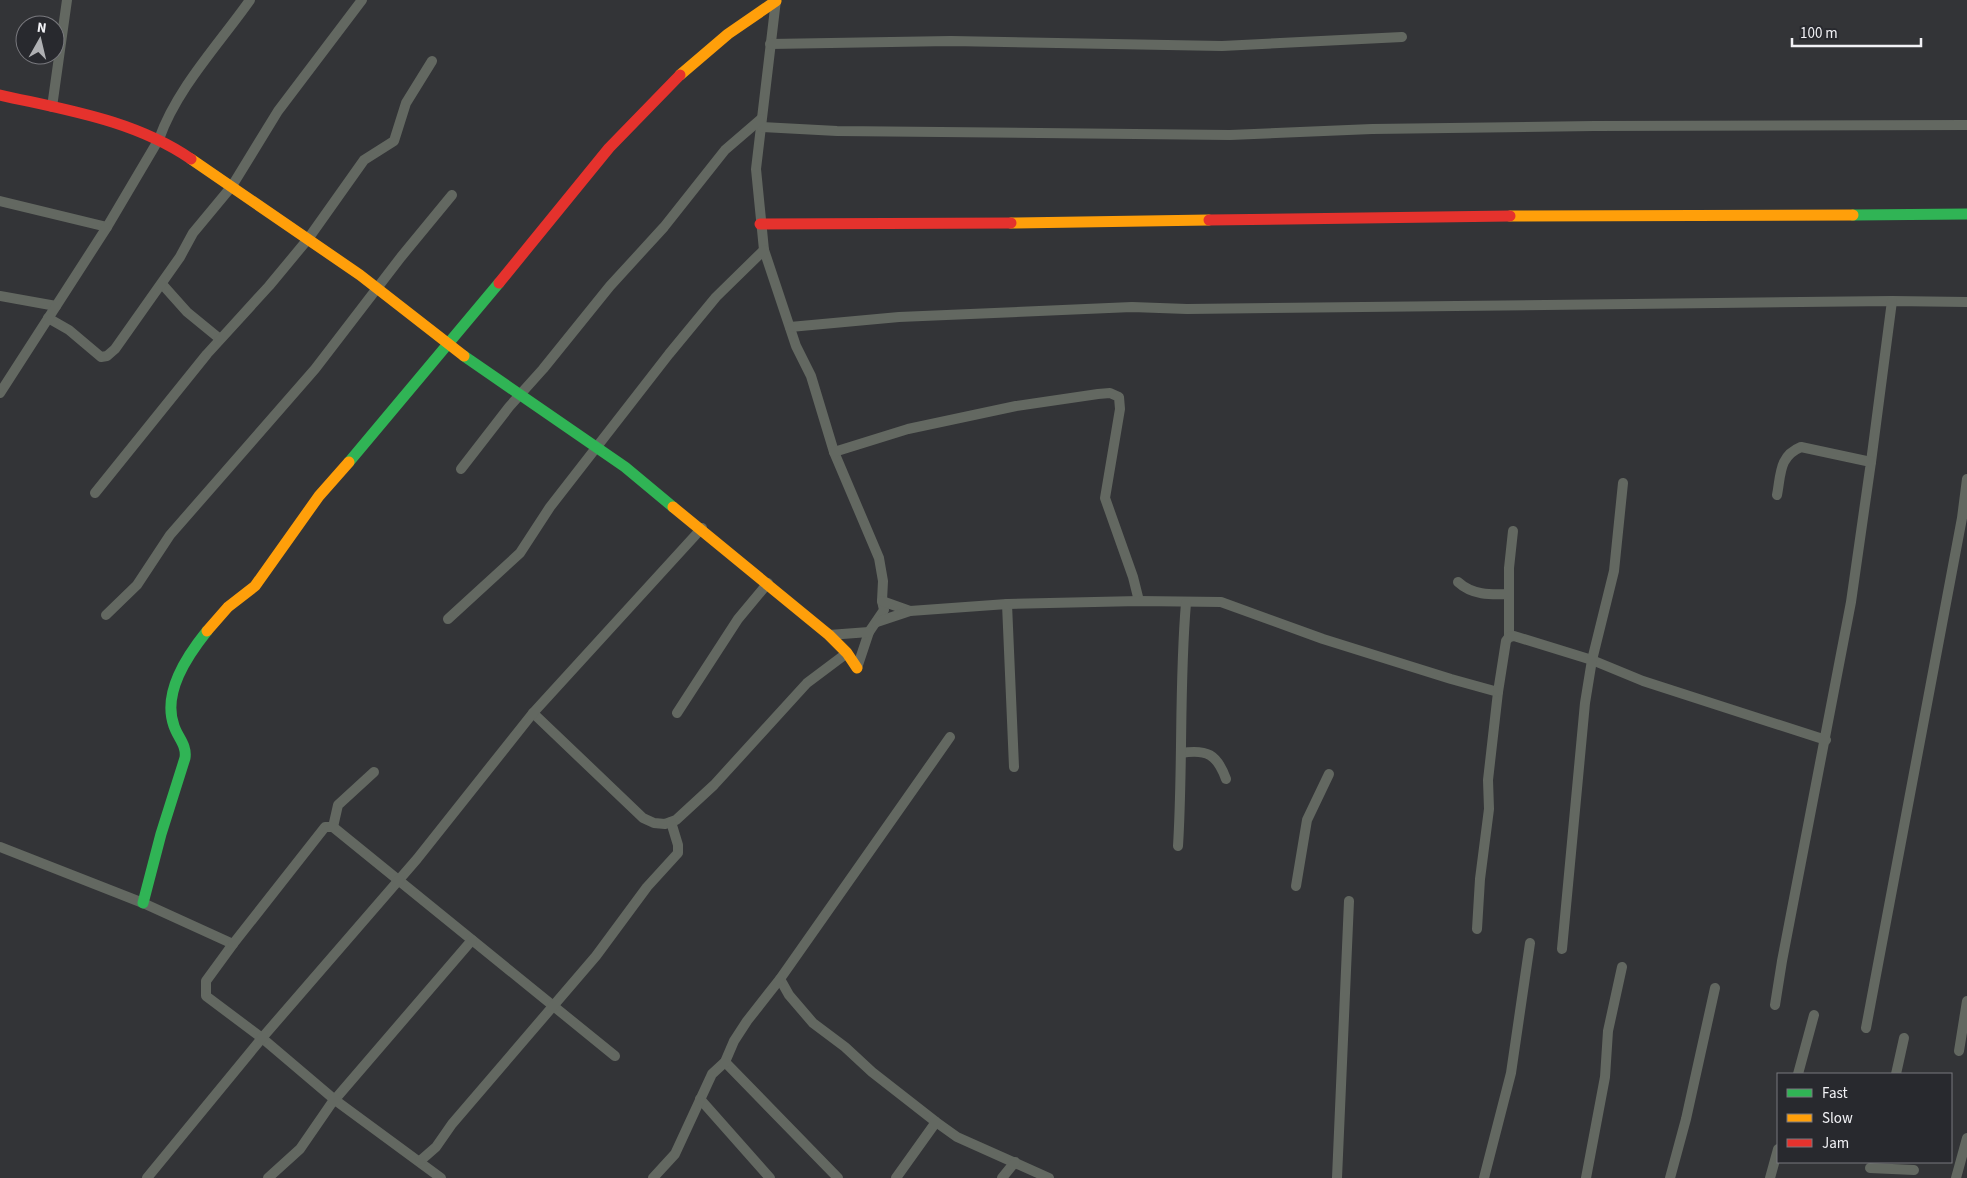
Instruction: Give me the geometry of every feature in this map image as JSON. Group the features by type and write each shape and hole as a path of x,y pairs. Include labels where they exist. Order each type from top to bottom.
{"street":[{"path":"52,107 67,0"},
{"path":"2,387 107,227 159,139 164,125 181,95 250,0"},
{"path":"48,318 69,330 101,357 107,356 115,349 162,284 193,233 232,186 278,111 362,0"},
{"path":"776,1 756,169 760,224 764,250 790,327 811,376 834,452 879,558 883,581 882,602 884,610 869,632 857,668"},
{"path":"143,903 160,834 185,758 186,750 176,734 171,708 172,694 186,662 221,612 240,595 255,586 319,496 641,111 690,63 759,10 776,1"},
{"path":"770,44 952,41 1222,46 1402,37"},
{"path":"95,493 140,434 308,239 364,160 394,141 406,103 432,61"},
{"path":"0,95 112,120 159,139 232,186 378,288 448,344 520,395 534,402 595,448 626,467 702,528 828,635 847,653 857,668"},
{"path":"461,469 610,286 664,228 724,150 761,123 837,131 1230,135 1372,129 1555,126 1967,125"},
{"path":"106,615 137,585 170,536 290,399 401,256 452,195"},
{"path":"0,201 107,227"},
{"path":"760,224 1130,222 1347,217 1967,214"},
{"path":"448,619 520,552 550,507 595,448 716,297 764,250"},
{"path":"162,284 187,312 220,339"},
{"path":"0,296 56,306"},
{"path":"790,327 899,317 1132,307 1187,309 1892,301 1967,302"},
{"path":"1775,1005 1852,602 1892,301"},
{"path":"834,452 908,429 1016,406 1098,394 1110,394 1119,397 1120,409 1105,498 1133,577 1138,601"},
{"path":"1776,495 1783,460 1790,452 1800,447 1871,462"},
{"path":"1866,1028 1962,518 1967,479"},
{"path":"1562,949 1585,703 1592,660 1614,571 1623,483"},
{"path":"147,1178 262,1038 398,881 533,713 702,528"},
{"path":"1477,929 1489,809 1488,780 1498,692 1506,641 1509,637 1509,594 1513,531"},
{"path":"1458,582 1467,590 1509,594"},
{"path":"677,713 738,619 768,583"},
{"path":"877,622 910,611 1007,604 1138,601 1221,602 1323,639 1498,692"},
{"path":"882,602 910,611"},
{"path":"1178,846 1182,652 1186,603"},
{"path":"1007,604 1014,767"},
{"path":"828,635 869,632"},
{"path":"1509,637 1528,639 1592,660 1643,681 1826,740"},
{"path":"533,713 644,818 654,823 666,824 676,820 714,785 807,683 847,653"},
{"path":"653,1178 675,1154 712,1074 726,1062 734,1041 747,1021 780,979 950,737"},
{"path":"1181,753 1199,750 1209,754 1218,761 1226,779"},
{"path":"333,827 338,805 374,772"},
{"path":"1296,886 1307,820 1329,774"},
{"path":"420,1161 436,1147 452,1124 596,956 647,887 678,853 678,845 671,822"},
{"path":"442,1178 335,1100 262,1038 206,996 206,981 325,827 333,827 615,1056"},
{"path":"0,847 143,903 233,944"},
{"path":"1336,1178 1349,901"},
{"path":"268,1178 300,1149 335,1100 472,940"},
{"path":"1484,1178 1511,1073 1530,943"},
{"path":"1586,1178 1605,1077 1608,1031 1622,967"},
{"path":"780,979 789,995 812,1023 845,1047 872,1072 936,1122 957,1137 1049,1178"},
{"path":"1670,1178 1715,988"},
{"path":"1959,1051 1967,1001"},
{"path":"1798,1073 1814,1015"},
{"path":"1896,1073 1904,1038"},
{"path":"726,1062 838,1178"},
{"path":"700,1099 770,1178"},
{"path":"896,1178 936,1122"},
{"path":"1956,1178 1967,1138"},
{"path":"1770,1178 1777,1153"},
{"path":"1002,1178 1015,1162"},
{"path":"1870,1169 1914,1170"}],"traffic: fast":[{"path":"1853,215 1967,214"},
{"path":"349,462 499,283"},
{"path":"464,356 625,467 673,507"},
{"path":"143,903 161,834 185,758 185,749 174,726 171,713 174,688 185,663 207,631"}],"traffic: slow":[{"path":"680,75 728,34 776,1"},
{"path":"191,159 360,275 464,356"},
{"path":"1510,216 1853,215"},
{"path":"1011,223 1209,220"},
{"path":"207,631 228,607 255,586 319,496 349,462"},
{"path":"673,507 829,635 847,653 857,668"}],"traffic: jam":[{"path":"499,283 609,148 680,75"},
{"path":"0,95 99,118 123,126 169,146 191,159"},
{"path":"1209,220 1510,216"},
{"path":"760,224 1011,223"}]}
